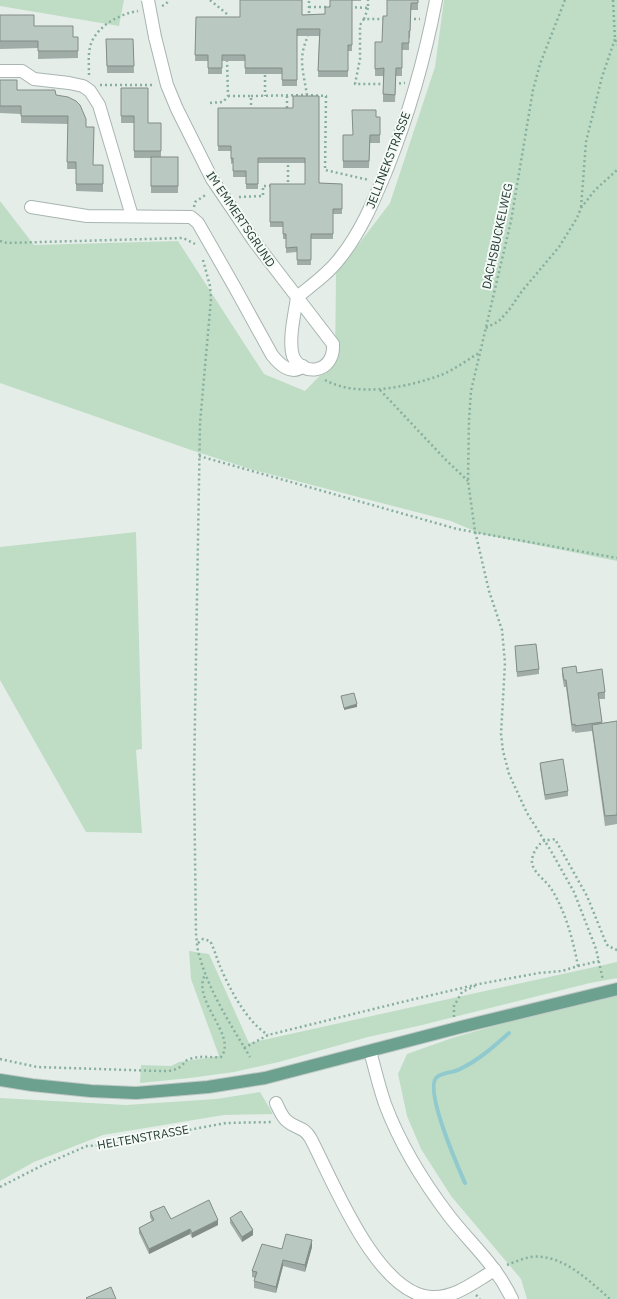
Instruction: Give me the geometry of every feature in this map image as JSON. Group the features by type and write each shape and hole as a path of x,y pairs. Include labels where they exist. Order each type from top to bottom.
{"main road":[{"path":"0,1080 32,1086 136,1093 175,1091 208,1087 265,1078 612,990"}],"street":[{"name":"JELLINEKSTRASSE","path":"297,297 317,282 340,259 362,225 394,150 417,83 436,0"},
{"name":"IM EMMERTSGRUND","path":"146,5 167,85 176,109 203,161 223,197 254,241 333,344 331,360 324,366 315,370"},
{"path":"0,71 22,71 34,79 95,88 132,216"},
{"path":"31,207 88,216 187,216 195,220 277,362 286,368 293,370 299,369 303,366"},
{"path":"297,297 292,329 292,351 296,361 303,366 315,370"},
{"path":"370,1051 385,1103 397,1132 412,1159 450,1218 495,1270 512,1299"},
{"path":"276,1103 284,1118 288,1122 306,1131 347,1213 366,1244 385,1268 407,1289 418,1295 432,1297 444,1296 456,1293 495,1270"}],"path":[{"path":"158,7 166,4 169,0"},
{"path":"210,0 227,14 227,21"},
{"path":"308,20 309,0"},
{"path":"368,0 368,8 360,25 360,59 355,84 417,83"},
{"name":"DACHSBUCKELWEG","path":"565,0 540,64 533,90 504,256 485,328 471,391 468,481 475,531 489,592 502,630 505,663 501,734 503,751 509,774 523,804 574,892 596,949 599,961 612,990"},
{"path":"581,208 586,142 602,77 615,39 616,22 613,0"},
{"path":"146,5 117,18 102,27 95,35 90,46 89,55 95,88 151,85"},
{"path":"309,7 336,7"},
{"path":"343,7 368,8"},
{"path":"364,19 387,19"},
{"path":"402,19 432,19"},
{"path":"307,95 303,71 303,52 307,40 308,26"},
{"path":"615,39 617,45"},
{"path":"227,59 228,96"},
{"path":"265,66 265,96"},
{"path":"210,102 222,102 228,96 326,96 325,170 381,183"},
{"path":"251,96 251,111"},
{"path":"287,96 287,118"},
{"path":"281,186 288,186 288,156"},
{"path":"485,328 499,321 509,310 522,291 559,247 577,218 581,208 595,190 617,170"},
{"path":"223,197 263,196 263,186 276,186"},
{"path":"193,211 195,202 207,194"},
{"path":"0,241 7,243 183,238 191,241 197,246"},
{"path":"203,256 210,286 211,299 200,423 199,456 194,775 196,926 200,958 206,974 220,1006 250,1057"},
{"path":"315,370 323,379 344,388 380,390 414,383 443,374 479,353"},
{"path":"380,390 445,459 468,481"},
{"path":"199,456 457,529 475,531 617,558"},
{"path":"578,966 573,940 559,903 552,889 532,865 533,855 536,849 545,841 555,839 587,896 606,943 617,950"},
{"path":"198,943 203,939 210,941 222,972 232,990 252,1020 268,1035"},
{"path":"244,1048 268,1035 479,984 539,973 562,971 599,961"},
{"path":"0,1059 37,1067 160,1071 175,1069 189,1059 200,1056 222,1057 226,1044 206,999 202,986 202,980 206,974"},
{"path":"454,1029 454,1006 462,992 479,984"},
{"name":"HELTENSTRASSE","path":"0,1187 43,1165 87,1146 107,1145 226,1123 268,1122 294,1125"},
{"path":"495,1270 531,1257 554,1259 567,1265 610,1299"}],"green space":[{"path":"0,0 124,0 119,26 0,6"},
{"path":"444,0 617,0 617,561 481,534 451,521 250,469 191,450 0,383 0,201 34,245 178,241 264,374 305,391 335,360 336,274 390,203 435,67"},
{"path":"136,532 142,749 136,750 142,833 86,832 0,680 0,547"},
{"path":"189,951 209,954 249,1043 617,962 617,978 590,983 368,1037 279,1062 234,1072 140,1083 141,1065 171,1066 179,1062 219,1056 191,979"},
{"path":"617,994 617,1299 527,1299 521,1279 451,1196 421,1149 407,1116 398,1074 407,1054 452,1038 604,995"},
{"path":"260,1092 273,1114 224,1115 103,1135 34,1162 0,1181 0,1098 126,1105 216,1099"}],"building":[{"path":"240,0 302,0 302,15 325,14 325,7 330,7 330,0 352,0 352,45 348,45 348,71 318,71 320,29 297,29 297,80 282,80 282,68 245,68 245,55 222,55 222,68 208,68 208,55 195,55 196,17 240,17"},
{"path":"387,0 418,0 418,3 411,3 409,43 402,43 402,68 396,68 395,95 383,94 384,68 375,69 375,42 382,42 383,16 387,16"},
{"path":"0,15 34,15 34,26 73,26 73,37 78,37 78,51 38,51 38,41 0,41"},
{"path":"106,39 133,39 134,66 107,66"},
{"path":"0,80 17,80 17,90 55,90 56,95 68,97 80,105 86,119 86,127 94,127 93,165 103,165 103,184 76,184 76,162 67,162 68,116 21,116 21,106 0,106"},
{"path":"121,88 148,88 148,123 161,123 161,151 134,151 134,116 121,116"},
{"path":"293,96 319,96 319,183 342,184 342,209 333,209 333,234 311,234 311,260 297,260 297,247 286,248 286,234 283,234 283,222 270,222 270,184 305,184 305,158 258,158 258,184 246,184 246,171 233,171 231,146 218,146 218,108 293,108"},
{"path":"352,110 376,110 376,117 380,117 380,135 370,135 369,161 343,161 343,135 353,135"},
{"path":"151,157 178,157 178,186 151,186"},
{"path":"536,644 539,669 517,672 515,646"},
{"path":"576,666 577,673 602,669 605,692 598,693 602,722 575,726 575,724 572,725 566,680 564,680 562,668"},
{"path":"354,693 357,704 344,708 341,696"},
{"path":"617,721 617,815 605,816 592,725"},
{"path":"563,759 568,791 545,795 540,763"},
{"path":"209,1200 218,1220 192,1233 190,1229 149,1249 139,1228 154,1220 150,1212 164,1206 171,1219"},
{"path":"241,1211 253,1230 242,1237 230,1218"},
{"path":"286,1234 312,1240 305,1265 283,1260 276,1287 254,1281 257,1272 252,1271 262,1244 282,1249"},
{"path":"111,1287 116,1299 86,1298"}],"waterway":[{"path":"465,1183 443,1128 434,1096 434,1084 437,1077 457,1070 473,1062 509,1033"}]}
